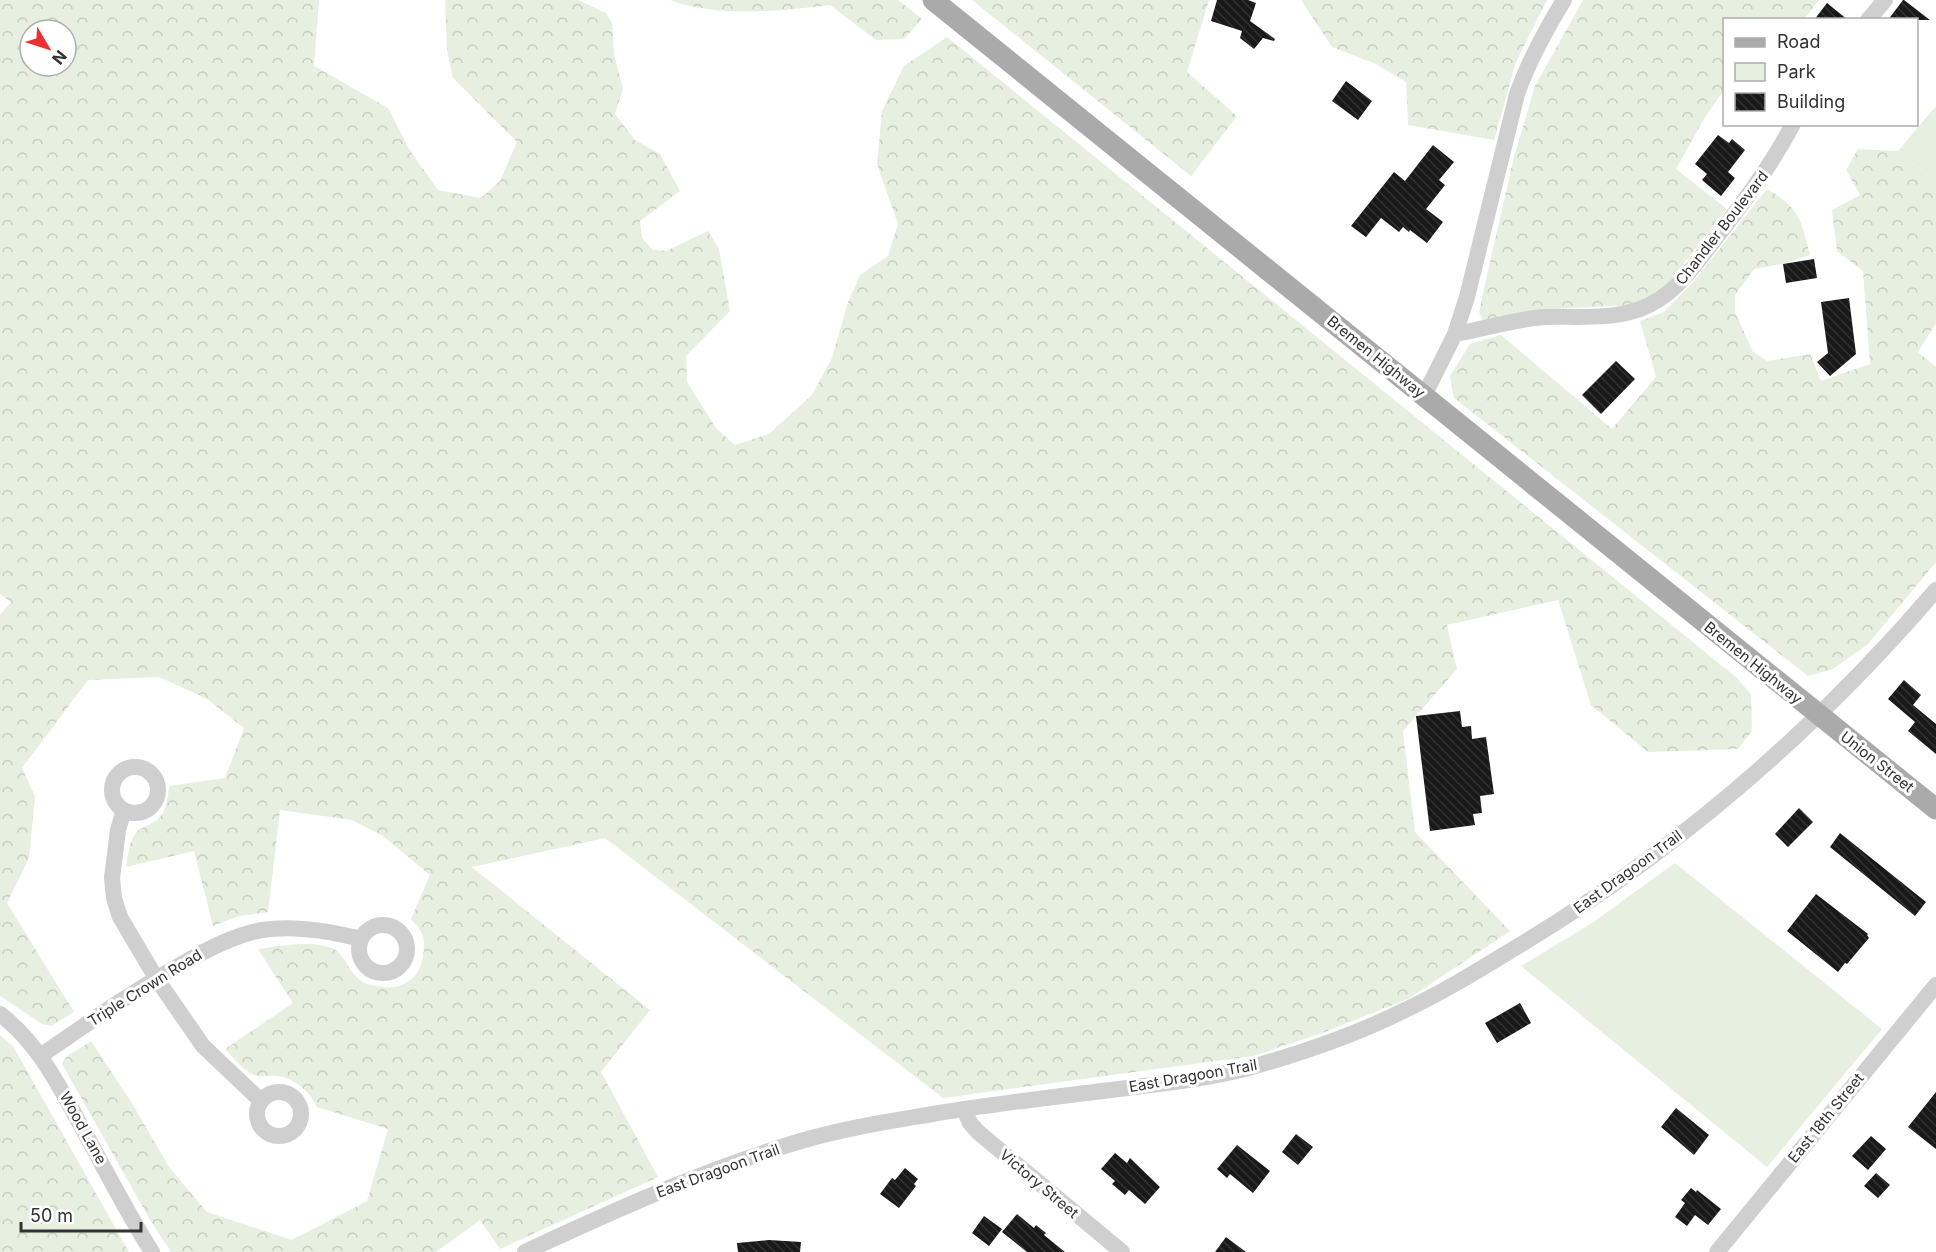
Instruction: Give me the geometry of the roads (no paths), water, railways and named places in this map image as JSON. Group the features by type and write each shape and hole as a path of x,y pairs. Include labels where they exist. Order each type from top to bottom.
{"main road":[{"name":"Bremen Highway","path":"933,0 1818,716"},
{"name":"Union Street","path":"1818,716 1936,809"}],"street":[{"path":"1424,396 1455,334 1467,297 1517,94 1528,63 1564,0"},
{"path":"1870,18 1885,0"},
{"name":"Chandler Boulevard","path":"1455,334 1512,321 1626,314 1663,299 1685,278 1759,183 1792,126"},
{"name":"East Dragoon Trail","path":"525,1252 731,1163 804,1140 928,1114 1166,1083 1239,1070 1320,1046 1405,1011 1548,928 1613,885 1670,843 1750,778 1818,716 1894,639 1936,591"},
{"path":"124,810 113,856 112,878 114,898 120,917 156,978 203,1046 261,1101"},
{"name":"Triple Crown Road","path":"40,1056 156,978 204,951 235,938 262,930 295,928 322,930 362,939"},
{"name":"East 18th Street","path":"1717,1252 1936,985"},
{"name":"Wood Lane","path":"0,1014 12,1023 40,1056 58,1083 152,1252"},
{"name":"Victory Street","path":"964,1109 970,1123 978,1132 1122,1252"}]}
